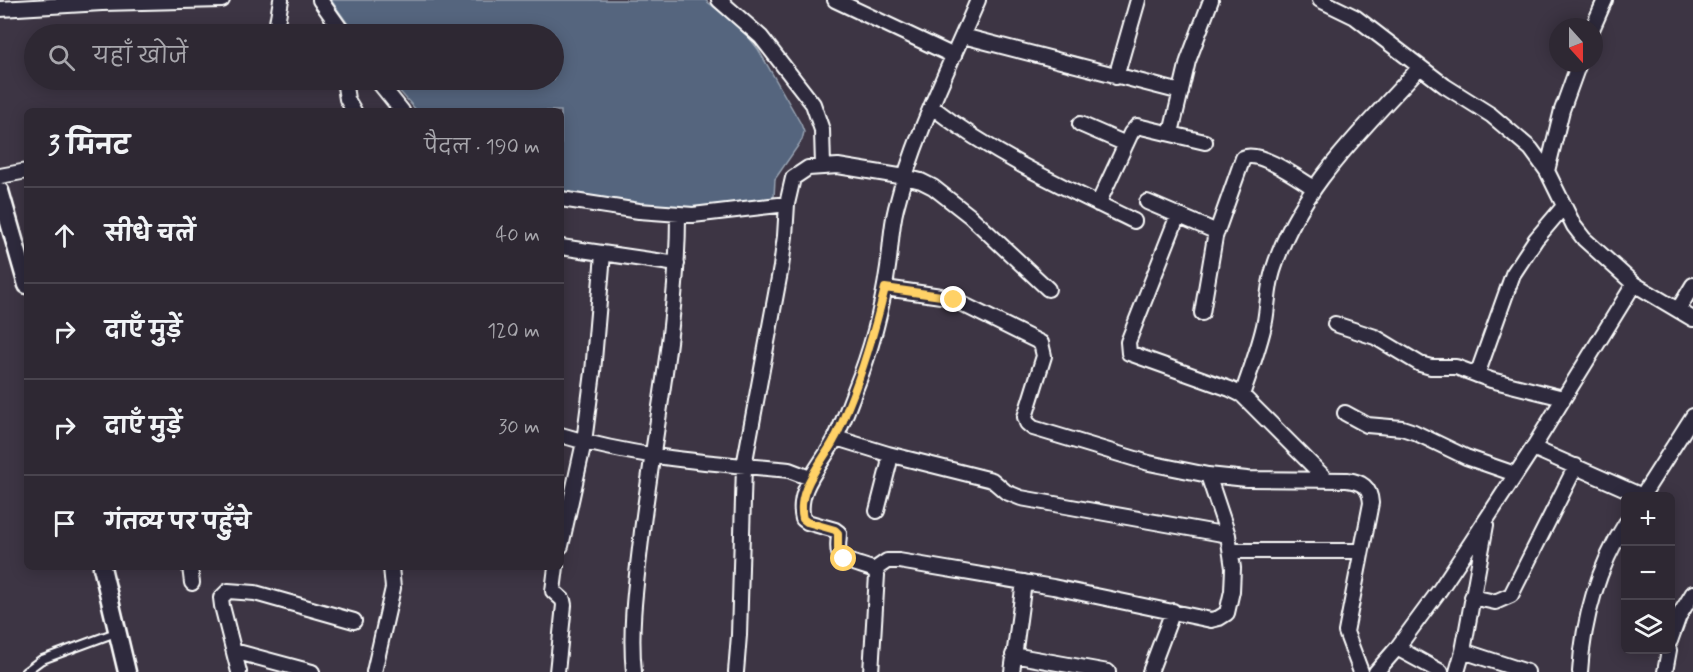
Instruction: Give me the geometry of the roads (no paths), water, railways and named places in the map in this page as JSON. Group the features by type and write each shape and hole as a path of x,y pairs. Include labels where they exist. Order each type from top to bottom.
{"street":[{"path":"0,9 102,3 222,0"},
{"path":"277,24 281,0"},
{"path":"320,0 337,24"},
{"path":"718,0 761,37 813,104 822,130 824,166"},
{"path":"835,0 954,56"},
{"path":"871,672 878,581 874,570 844,559 838,551 838,533 835,530 807,522 803,519 801,507 810,478 836,438 868,352 885,288 895,210 905,177 916,143 978,0"},
{"path":"1116,77 1138,0"},
{"path":"1171,133 1188,61 1211,0"},
{"path":"1320,0 1355,17 1445,86 1491,115 1532,149 1547,171 1574,226 1584,239 1634,284 1693,319"},
{"path":"1597,18 1605,0"},
{"path":"963,36 1181,92"},
{"path":"1242,395 1261,339 1272,271 1284,240 1314,188 1348,146 1420,67"},
{"path":"1547,171 1562,110 1576,72"},
{"path":"346,90 352,108"},
{"path":"385,90 400,108"},
{"path":"932,107 975,140 1041,176 1134,221"},
{"path":"1080,124 1126,144"},
{"path":"1098,204 1131,133 1137,126 1205,142"},
{"path":"1202,313 1217,232 1240,164 1248,155 1275,164 1314,188"},
{"path":"736,672 744,465 781,267 789,185 793,178 807,168 838,166 905,177 933,187 961,208 1048,289"},
{"path":"0,176 24,172"},
{"path":"0,191 24,275"},
{"path":"564,199 678,215 708,215 787,204"},
{"path":"1147,202 1217,232"},
{"path":"1477,375 1513,274 1536,239 1564,206"},
{"path":"633,672 633,632 639,561 677,264 678,215"},
{"path":"1178,215 1128,342 1129,352 1242,395 1327,480"},
{"path":"564,248 677,264"},
{"path":"564,532 584,442 593,372 603,254"},
{"path":"1376,672 1397,648 1439,591 1533,448 1634,284"},
{"path":"885,288 954,300 1041,343 1044,356 1025,417 1027,423 1033,428 1149,463 1208,475 1246,479 1358,481 1364,485 1370,493 1371,503 1346,632 1361,672"},
{"path":"1678,310 1691,293"},
{"path":"1335,324 1375,337 1420,364 1431,367 1456,367 1477,375 1563,398"},
{"path":"1345,412 1367,425 1402,428 1414,432 1466,457 1515,474"},
{"path":"1645,492 1693,416"},
{"path":"564,436 612,449 651,456 789,470 810,478"},
{"path":"836,438 888,454 992,480 1006,492 1021,498 1228,535"},
{"path":"1533,448 1633,492"},
{"path":"877,511 889,465 888,454"},
{"path":"1472,597 1495,602 1511,596 1576,466"},
{"path":"874,570 887,561 899,561 1024,582 1211,620 1219,618 1227,613 1233,591 1232,551 1208,475"},
{"path":"1457,672 1463,651 1488,514"},
{"path":"1580,672 1583,637 1590,609 1605,562 1621,532"},
{"path":"1232,551 1360,551"},
{"path":"103,570 127,672"},
{"path":"190,570 192,583"},
{"path":"374,672 393,588 392,570"},
{"path":"556,570 553,591 563,600 564,605 557,672"},
{"path":"1012,672 1024,582"},
{"path":"239,672 221,598 228,591 255,593 354,621"},
{"path":"1675,628 1679,616 1693,593"},
{"path":"1150,672 1173,611"},
{"path":"1397,648 1441,672"},
{"path":"234,651 312,672"},
{"path":"1463,651 1527,672"},
{"path":"1665,672 1668,654"},
{"path":"1013,655 1108,672"}],"lane":[{"path":"25,672 41,660 117,632"}],"water":[{"path":"331,0 705,0 743,30 758,49 804,132 802,140 775,179 774,197 733,205 684,209 635,205 564,194 564,108 414,108 399,90 564,90 564,24 348,24"}]}
